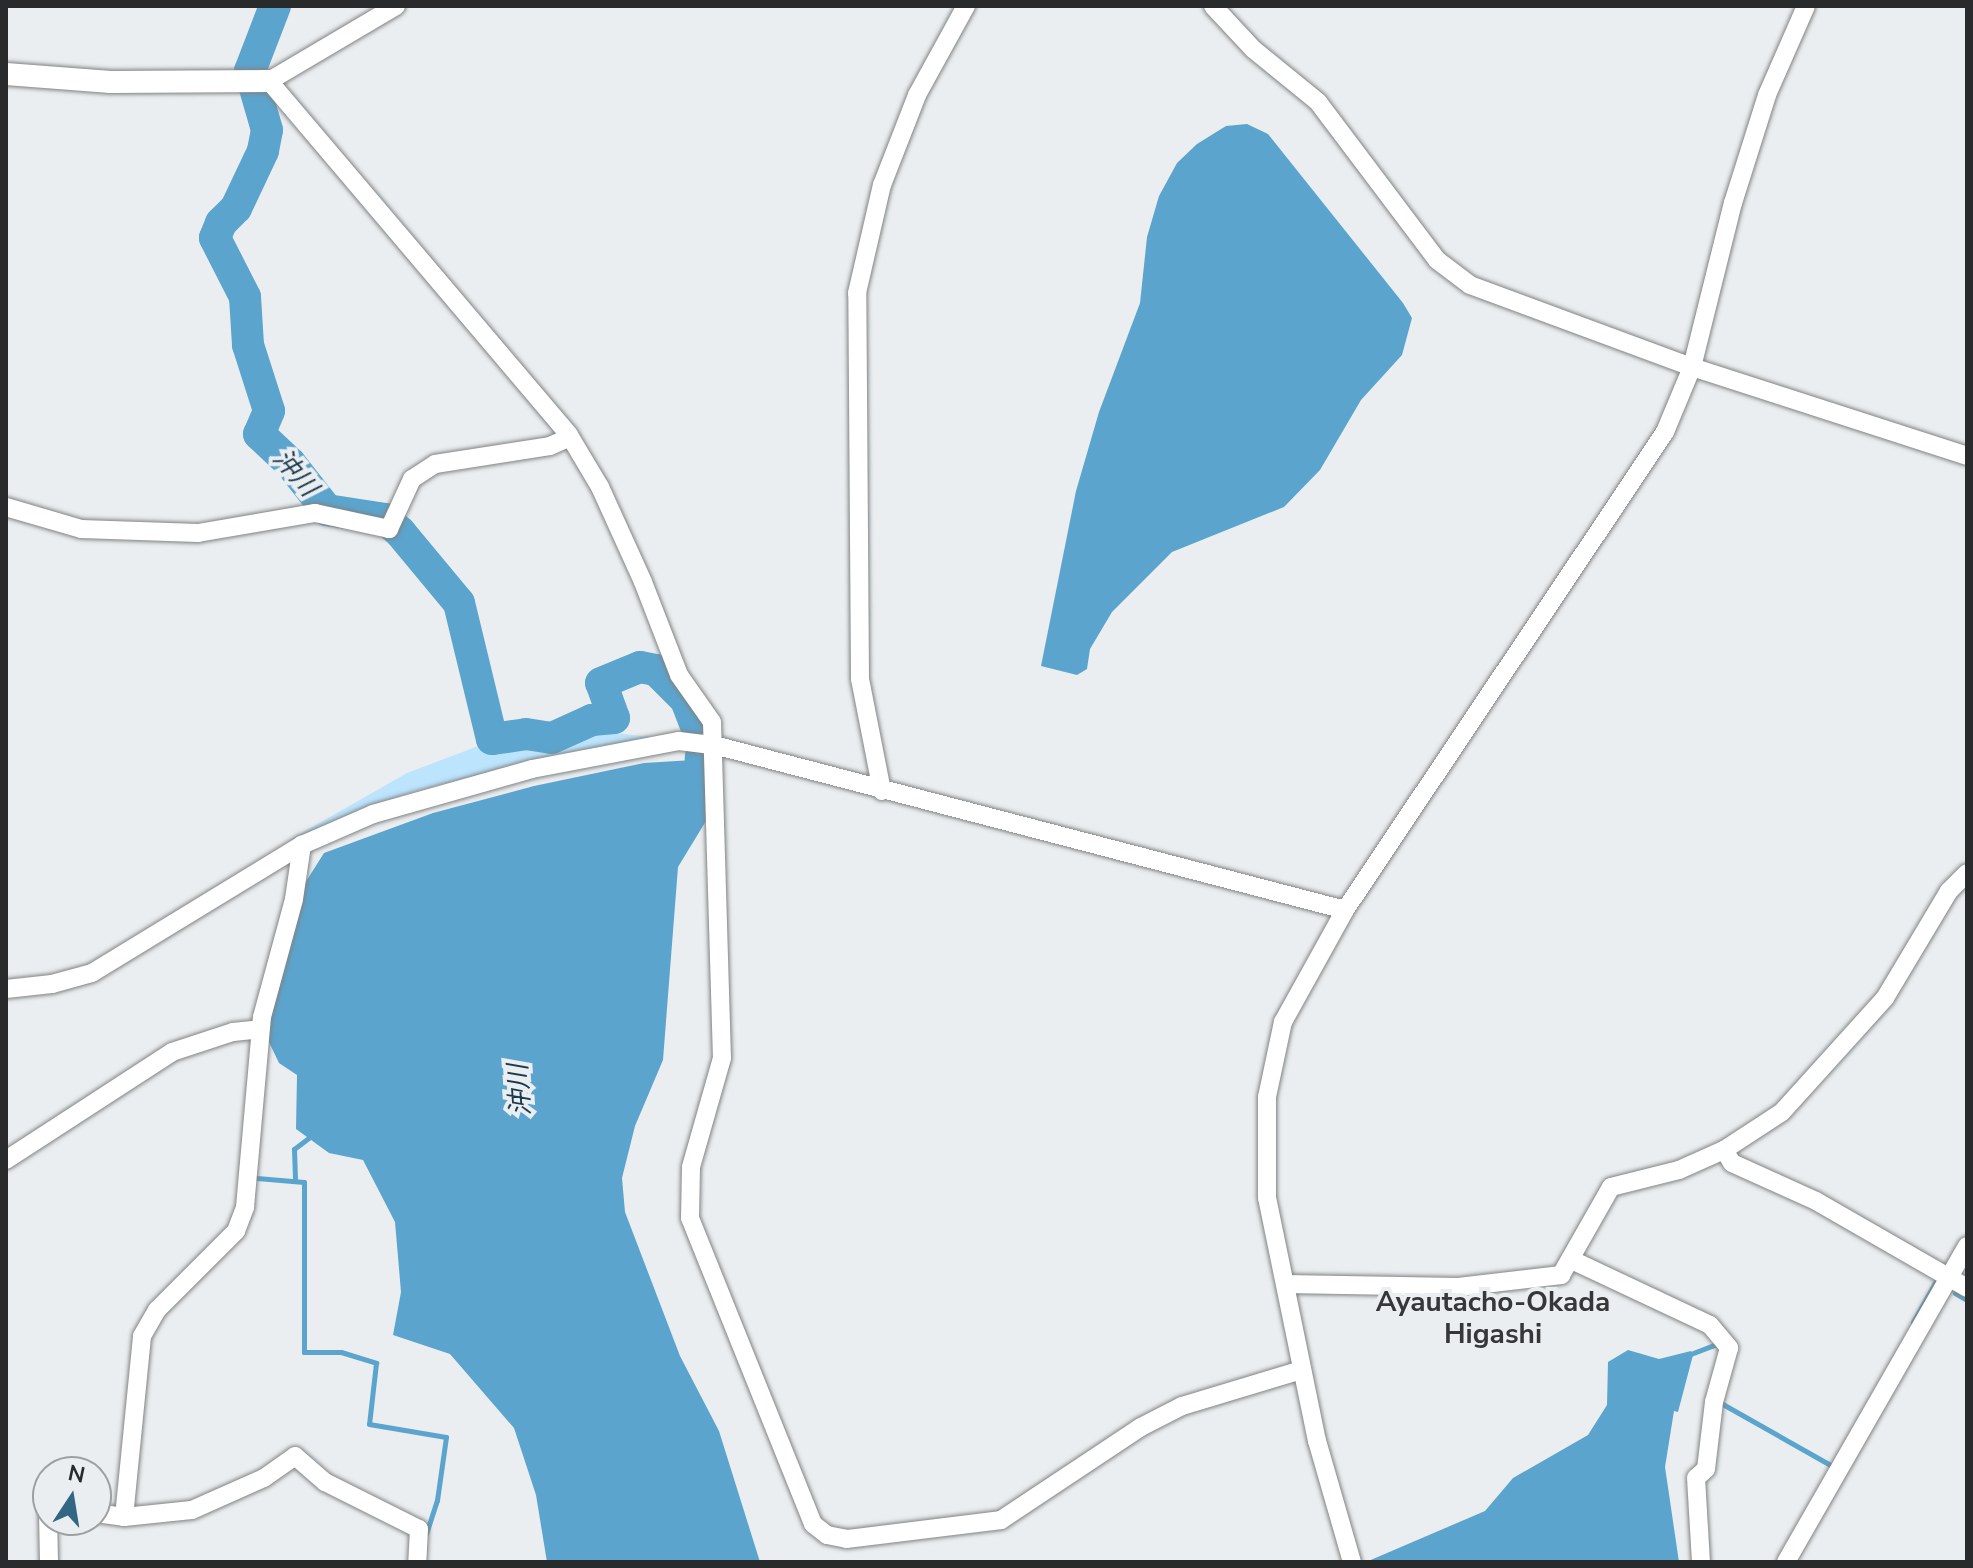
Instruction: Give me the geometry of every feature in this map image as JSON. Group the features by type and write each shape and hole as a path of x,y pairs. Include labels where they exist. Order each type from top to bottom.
{"street":[{"path":"6,74 84,81 259,81 396,6"},
{"path":"882,791 860,679 857,293 882,185 917,95 966,6"},
{"path":"1213,6 1253,49 1318,102 1437,260 1470,285 1692,367 1967,456"},
{"path":"1352,1562 1301,1370 1267,1198 1267,1097 1283,1022 1345,910 1665,432 1692,367 1733,203 1767,95 1806,6"},
{"path":"259,81 570,437 600,487 643,582 679,675 712,722 722,1058 691,1167 690,1218 813,1524 827,1535 847,1539 1001,1520 1141,1427 1182,1406 1301,1370"},
{"path":"6,507 81,529 198,533 315,513 392,524 406,487 435,464 550,446 570,437"},
{"path":"6,989 52,984 92,973 302,845 373,814 532,769 679,741 714,745 1345,910"},
{"path":"124,1517 142,1336 157,1310 212,1257 242,1219 260,1029 302,845"},
{"path":"1285,1284 1458,1287 1561,1275 1574,1261 1611,1187 1679,1170 1724,1150 1782,1112 1885,998 1949,891 1967,873"},
{"path":"6,1160 172,1052 233,1032 260,1029"},
{"path":"1724,1150 1732,1163 1816,1201 1967,1288"},
{"path":"1786,1562 1967,1246"},
{"path":"1574,1261 1710,1325 1729,1348 1715,1401 1706,1469 1696,1478 1701,1562"},
{"path":"112,1515 124,1517 192,1510 264,1478 295,1456 325,1482 419,1529 417,1562"},
{"path":"48,1536 49,1562"}],"shaded area":[{"path":"579,729 660,738 492,771 406,794 286,842 407,773 481,745 527,737 552,741"}],"water":[{"path":"1247,124 1268,134 1403,303 1412,318 1402,355 1361,400 1320,470 1284,507 1172,552 1112,612 1090,649 1087,669 1077,675 1041,666 1076,491 1099,412 1140,303 1147,237 1159,196 1177,163 1197,144 1226,126"},
{"path":"693,760 695,783 709,784 709,816 678,867 663,1060 635,1126 622,1178 625,1212 680,1356 719,1431 760,1562 547,1562 536,1495 514,1428 450,1354 393,1335 401,1292 395,1222 363,1160 329,1153 296,1129 297,1075 279,1063 266,1036 305,883 324,853 433,813 534,786 644,763"},
{"path":"1628,1350 1659,1359 1691,1351 1693,1355 1678,1412 1674,1411 1665,1467 1679,1562 1366,1562 1485,1511 1513,1478 1588,1435 1607,1405 1608,1362"}],"waterway":[{"name":"沖川","path":"275,6 250,71 267,130 263,151 236,208 221,223 215,238 245,297 248,345 269,411 259,434 290,463 327,510 385,519 400,532 459,603 492,739 526,734 552,738 592,720 614,718 601,683 640,667 656,670 686,700 698,732"},
{"name":"沖川","path":"661,803 700,773 701,756"},
{"path":"295,1178 294,1149 311,1136"},
{"path":"257,1178 304,1182 304,1352 341,1352 376,1363 369,1424 446,1437 437,1500 426,1533"},
{"path":"1913,1322 1935,1283"},
{"path":"1955,1293 1967,1300"},
{"path":"1688,1355 1717,1344"},
{"path":"1719,1402 1832,1466 1834,1463"}],"district":[{"name":"Ayautacho-Okada Higashi","path":"1493,1318"}]}
